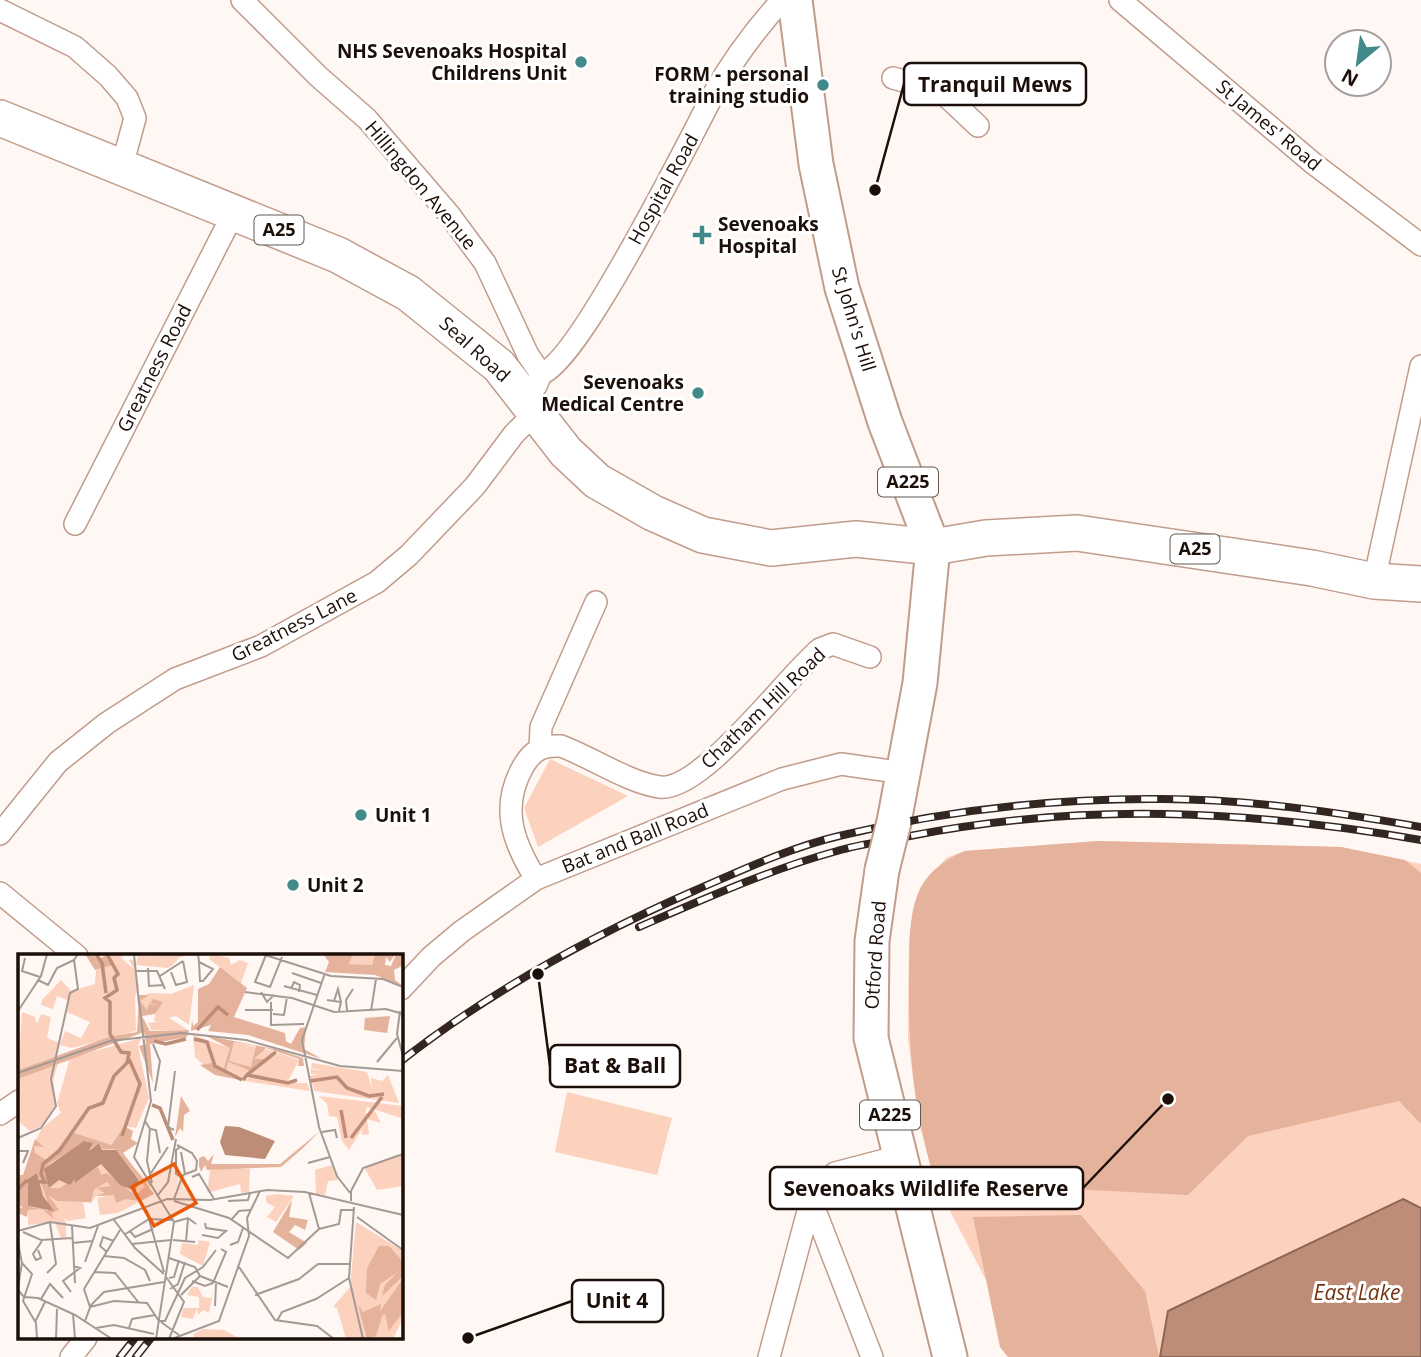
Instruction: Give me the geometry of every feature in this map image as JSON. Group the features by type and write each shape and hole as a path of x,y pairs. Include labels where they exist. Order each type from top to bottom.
{"highway":[{"name":"Seal Road","path":"0,118 338,255 408,293 533,395 566,452 597,481 653,513 703,534 771,548 856,539 933,547"},
{"name":"A25","path":"933,547 986,538 1077,533 1286,563 1374,580 1421,584"}],"main road":[{"name":"St John's Hill","path":"796,0 816,164 842,288 886,422 933,547"},
{"name":"Otford Road","path":"933,547 925,647 904,774 882,870 872,941 871,1038 950,1357"}],"street":[{"name":"Hillingdon Avenue","path":"242,0 319,77 367,118 448,213 485,263 528,355 533,395"},
{"name":"Hospital Road","path":"533,395 575,340 664,189 713,95 782,0"},
{"name":"St James' Road","path":"1120,0 1314,163 1421,245"},
{"path":"0,10 75,47 108,76 127,98 135,118 122,166"},
{"path":"893,78 941,91 978,125"},
{"name":"Greatness Road","path":"75,524 234,212"},
{"path":"1374,580 1421,366"},
{"name":"Greatness Lane","path":"0,834 58,762 107,723 175,679 261,646 377,582 409,555 474,486 519,428 533,395"},
{"path":"536,879 515,839 509,805 520,773 529,757 540,748 541,727 596,603"},
{"name":"Chatham Hill Road","path":"540,748 561,746 655,786 673,786 691,777 730,741 818,650 831,644 870,657"},
{"name":"Bat and Ball Road","path":"402,988 430,957 536,879 782,779 841,764 904,774"},
{"path":"0,893 75,954"},
{"path":"0,1114 18,1102"},
{"path":"769,1357 811,1200 835,1172 900,1156"},
{"path":"811,1200 872,1357"},
{"path":"71,1357 84,1340"}],"shaded area":[{"path":"550,759 628,796 538,847 524,808"},
{"path":"1098,841 1341,847 1421,864 1421,1357 1043,1357 1012,1330 935,1182 918,1120 908,1038 909,939 914,907 922,886 946,858 965,851"},
{"path":"1098,841 1341,847 1405,860 1421,873 1421,1124 1399,1101 1248,1136 1188,1195 935,1182 917,1102 910,1027 911,928 921,887 940,865 965,851"},
{"path":"567,1092 672,1118 657,1175 555,1152"},
{"path":"1081,1215 1145,1291 1159,1357 1008,1357 1000,1347 973,1217"}],"water":[{"name":"East Lake","path":"1403,1199 1421,1208 1421,1357 1160,1357 1168,1311"}],"railway":[{"path":"402,1060 507,988 618,926 748,867 802,847 878,827 999,808 1121,799 1260,804 1421,827"},
{"path":"639,927 761,876 811,859 873,843 975,825 1102,814 1166,814 1292,822 1421,840"},
{"path":"120,1357 133,1340"},
{"path":"136,1357 149,1340"}],"place":[{"name":"NHS Sevenoaks Hospital Childrens Unit","path":"581,62"},
{"name":"FORM - personal training studio","path":"823,85"},
{"name":"Tranquil Mews","path":"875,190"},
{"name":"Sevenoaks Hospital","path":"702,235"},
{"name":"Sevenoaks Medical Centre","path":"698,393"},
{"name":"Unit 1","path":"361,815"},
{"name":"Unit 2","path":"293,885"},
{"name":"Bat & Ball","path":"538,974"},
{"name":"Sevenoaks Wildlife Reserve","path":"1168,1099"},
{"name":"Unit 4","path":"468,1338"}]}
